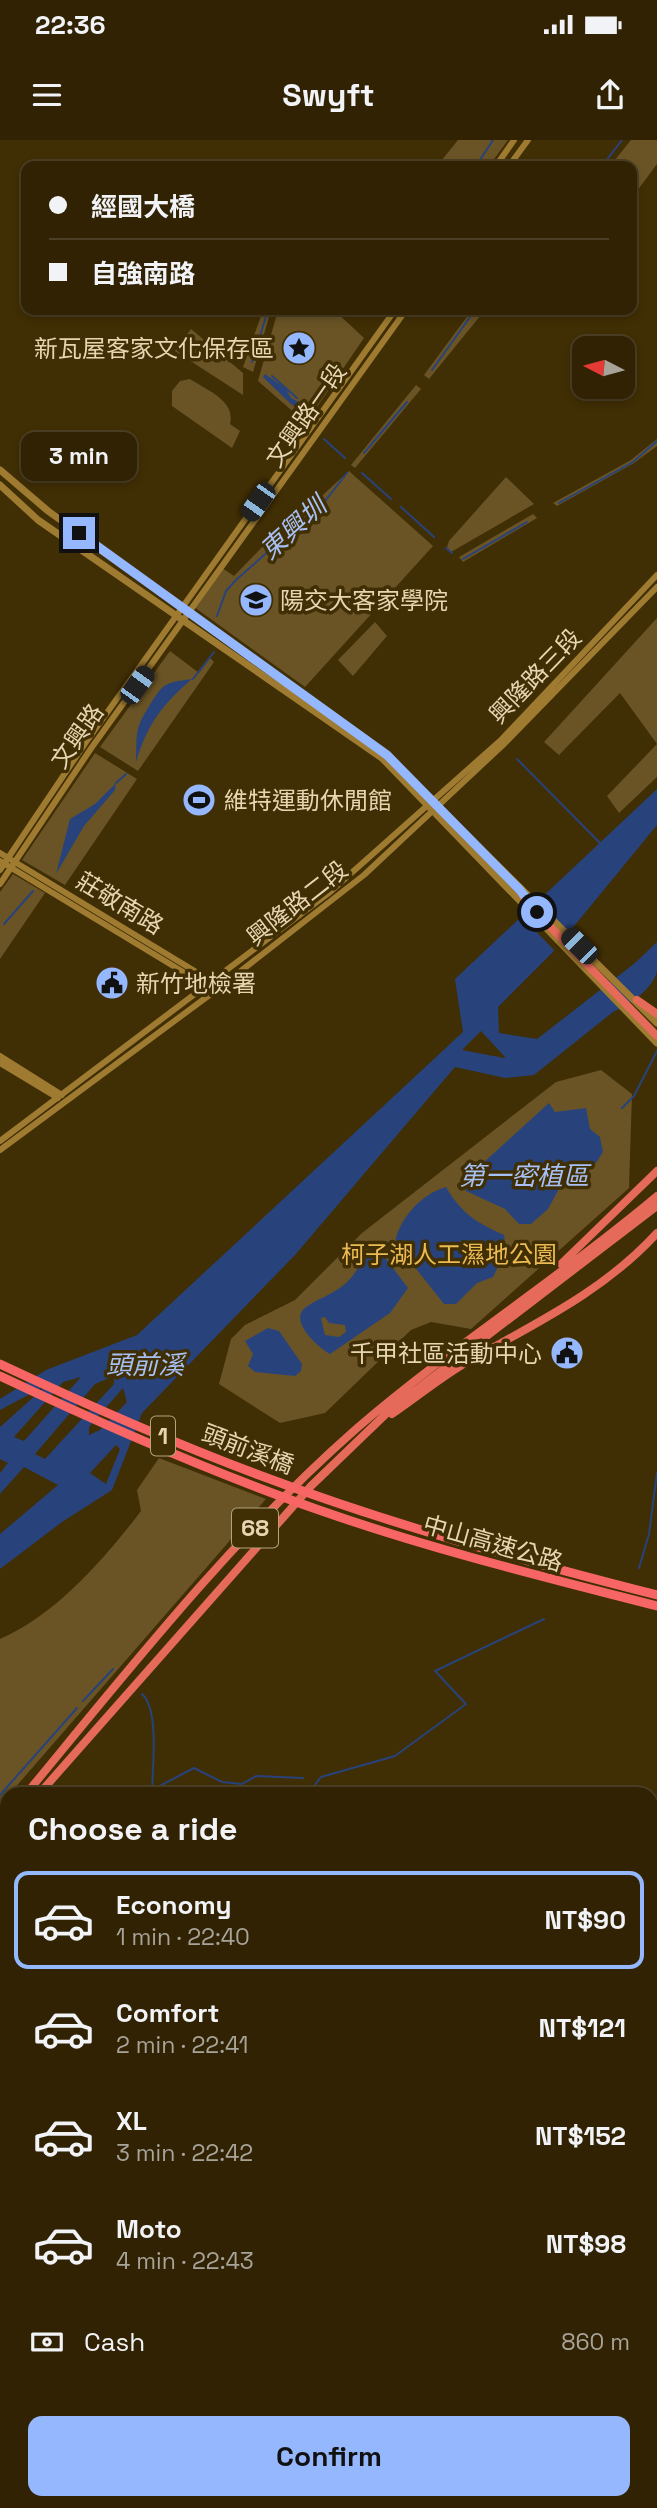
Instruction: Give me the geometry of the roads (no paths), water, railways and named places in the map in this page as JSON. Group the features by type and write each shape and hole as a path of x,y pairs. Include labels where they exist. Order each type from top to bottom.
{"highway":[{"path":"520,890 526,902 657,1036"},
{"path":"637,1000 657,1014"},
{"path":"520,1298 581,1247 657,1173"},
{"name":"68","path":"46,1787 310,1486 417,1387 657,1196"},
{"name":"68","path":"32,1787 173,1618 307,1475 357,1428 520,1298 548,1284 657,1206"},
{"path":"375,1426 466,1363 579,1301 649,1242 657,1231"},
{"name":"頭前溪橋","path":"0,1364 120,1419 329,1500"},
{"name":"頭前溪橋","path":"0,1376 113,1429 321,1511"},
{"name":"中山高速公路","path":"329,1500 478,1548 657,1595"},
{"name":"中山高速公路","path":"321,1511 554,1581 657,1606"}],"main road":[{"path":"0,471 48,511 191,612 295,696 382,758 657,1043"},
{"path":"0,485 38,520 183,622 387,755 520,890 637,1000 657,1023"}],"street":[{"path":"499,161 514,140"},
{"path":"513,161 528,140"},
{"name":"文興路一段","path":"183,607 391,315"},
{"name":"文興路一段","path":"191,612 402,315"},
{"name":"興隆路三段","path":"440,801 657,575"},
{"name":"興隆路三段","path":"440,801 657,587"},
{"name":"文興路","path":"0,884 6,864 183,607"},
{"name":"文興路","path":"6,864 191,612"},
{"name":"興隆路二段","path":"0,1141 355,882 440,801"},
{"name":"莊敬南路","path":"0,853 6,864 213,987"},
{"path":"0,1056 61,1098"},
{"path":"0,1063 61,1098"},
{"name":"興隆路二段","path":"0,1150 61,1098"}],"water":[{"path":"265,374 286,389 291,398 310,408 308,411 292,405 263,377"},
{"path":"192,679 172,697 157,716 136,762 138,728 157,694 164,686"},
{"path":"116,783 115,790 84,826 56,874 70,819 95,804"},
{"name":"頭前溪","path":"657,789 657,825 552,953 498,1007 499,1033 537,1039 635,963 657,942 657,971 651,984 640,996 613,1012 534,1075 505,1078 455,1067 295,1255 142,1413 112,1490 62,1522 0,1569 0,1534 58,1485 24,1467 0,1494 0,1473 8,1463 0,1459 0,1427 47,1385 0,1410 0,1399 46,1370 137,1335 463,1032 455,979","holes":["481,1031 505,1057 504,1058 462,1050","114,1376 114,1384 45,1459 35,1454 95,1384","81,1377 24,1441 14,1437 63,1382","123,1388 127,1402 100,1430 89,1435 89,1427","116,1445 120,1449 106,1484 90,1473"]},
{"name":"第一密植區","path":"549,1103 555,1112 586,1108 590,1129 600,1137 603,1152 594,1166 565,1178 548,1209 531,1224 519,1224 505,1209 466,1191 461,1183"},
{"path":"446,1187 470,1216 504,1235 506,1251 493,1277 477,1283 456,1304 444,1304 395,1242 402,1224 413,1208 428,1195"},
{"path":"377,1247 408,1288 390,1313 330,1354 319,1346 302,1326 301,1313 310,1304 345,1284 371,1248","holes":["325,1317 329,1323 345,1325 346,1332 339,1337 325,1335 321,1318"]},
{"path":"268,1328 279,1331 302,1364 301,1371 295,1376 255,1372 248,1366 253,1354 245,1341"}],"waterway":[{"path":"479,161 493,140"},
{"path":"606,161 622,140"},
{"path":"252,362 266,315"},
{"path":"432,370 471,315"},
{"path":"272,376 297,398"},
{"path":"364,453 407,402"},
{"path":"324,439 345,458"},
{"path":"559,503 633,462 657,441"},
{"name":"東興圳","path":"217,616 226,591 325,501 347,473"},
{"path":"362,473 391,499"},
{"path":"401,507 434,537"},
{"path":"463,559 527,522"},
{"path":"446,548 452,553"},
{"name":"東興圳","path":"193,679 214,652"},
{"path":"517,759 600,843"},
{"name":"東興圳","path":"116,783 126,774"},
{"name":"東興圳","path":"4,924 33,891"},
{"path":"622,1108 634,1096 657,1051"},
{"path":"639,1568 649,1534 657,1473"},
{"path":"313,1787 321,1777 395,1756 466,1704 435,1671 544,1619"},
{"path":"83,1701 113,1669"},
{"path":"142,1694 148,1702 153,1726 152,1787"},
{"path":"7,1787 77,1708"},
{"path":"158,1787 194,1768 222,1782 242,1784 256,1776 303,1778"}],"place":[{"name":"新瓦屋客家文化保存區","path":"299,348"},
{"name":"陽交大客家學院","path":"256,600"},
{"name":"維特運動休閒館","path":"199,800"},
{"name":"新竹地檢署","path":"112,983"},
{"name":"千甲社區活動中心","path":"567,1353"}],"park label":[{"name":"柯子湖人工濕地公園","path":"449,1254"}]}
